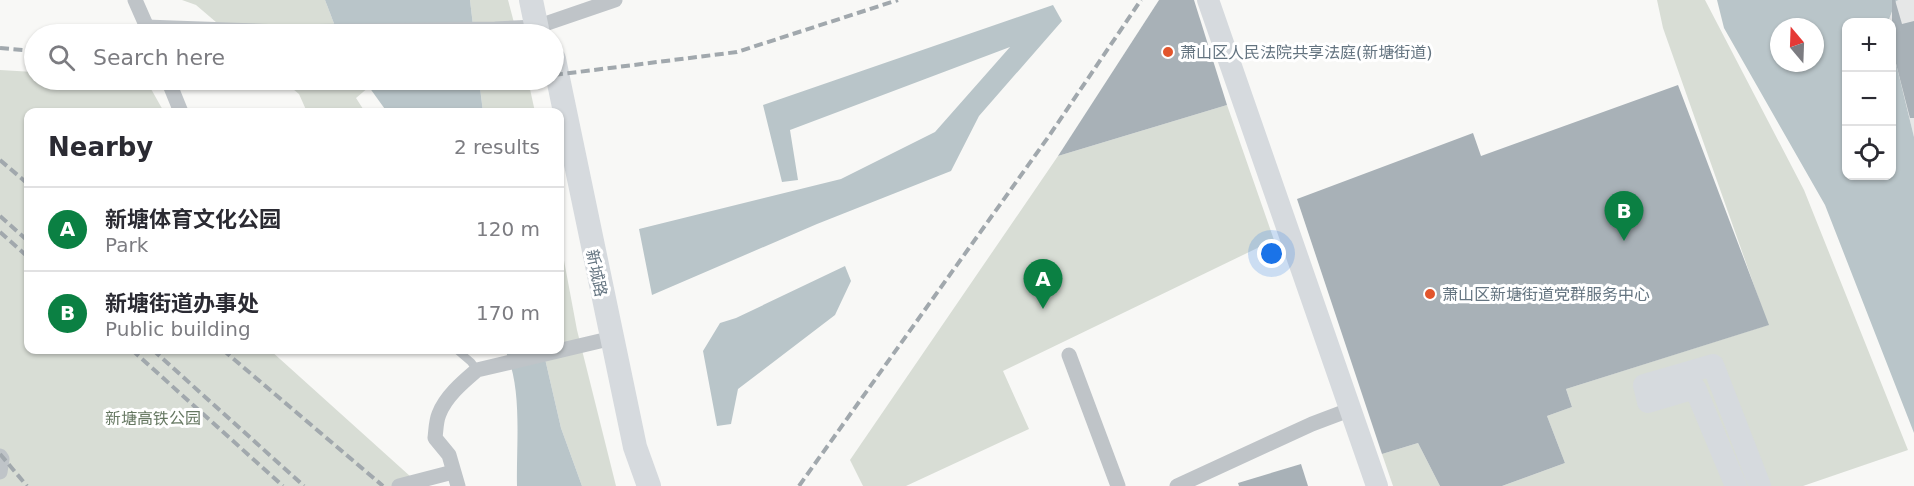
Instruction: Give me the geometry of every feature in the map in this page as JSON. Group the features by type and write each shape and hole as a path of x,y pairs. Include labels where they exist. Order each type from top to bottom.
{"main road":[{"path":"531,0 542,24"},
{"path":"549,90 553,108"},
{"name":"新城路","path":"560,90 632,435 649,486"},
{"name":"新城路","path":"564,162 600,341 625,449 637,486"}],"street":[{"path":"135,0 145,24"},
{"path":"542,24 615,0"},
{"path":"1208,0 1377,486"},
{"path":"172,90 179,108"},
{"path":"564,350 600,341"},
{"path":"399,486 456,479 449,455 435,438 438,415 451,395 477,370 546,354"},
{"path":"1069,355 1118,486"},
{"path":"1736,486 1695,388 1648,402 1644,385 1713,365 1760,486"},
{"path":"1177,486 1312,424 1349,410"},
{"path":"0,456 0,471"}],"lane":[{"path":"462,354 477,370"}],"shaded area":[{"path":"325,0 470,0 473,24 334,24"},
{"path":"1717,0 1899,0 1896,1 1890,18 1842,18 1842,180 1896,180 1896,63 1914,137 1914,433 1825,205 1724,28"},
{"path":"1914,0 1914,137 1896,63 1896,18 1890,18 1896,1"},
{"path":"1053,5 1062,21 979,116 951,171 817,224 652,295 639,229 841,179 935,132 1010,47 790,130 798,180 782,182 763,105"},
{"path":"371,90 480,90 482,108 384,108"},
{"path":"845,266 851,281 835,315 738,389 731,424 717,426 703,351 720,323 736,318"},
{"path":"507,354 544,354 561,428 582,486 517,486 518,435 511,365"}],"green space":[{"path":"182,0 325,0 334,24 218,24 196,5"},
{"path":"470,0 508,0 514,24 473,24"},
{"path":"1657,0 1705,0 1804,190 1908,450 1803,486 1502,486 1565,463 1547,416 1572,407 1566,389 1768,325 1663,28"},
{"name":"新塘高铁公园","path":"0,70 24,71 24,90 152,90 162,108 24,108 24,354 274,354 421,486 0,486"},
{"path":"294,90 365,90 356,98 362,108 305,108 299,94"},
{"path":"480,90 530,90 534,108 482,108"},
{"path":"1227,105 1274,240 1003,371 1029,429 906,486 863,486 850,460 1058,156"},
{"path":"564,260 577,330 616,486 582,486 561,428 544,354 564,354"},
{"path":"1418,443 1440,486 1393,486 1382,454"}],"building":[{"name":"萧山区人民法院共享法庭(新塘街道)","path":"1159,0 1194,0 1227,105 1058,156"},
{"path":"1892,0 1895,0 1902,24 1914,21 1914,118 1910,118 1896,64 1896,18 1892,18"},
{"path":"1678,85 1769,325 1566,389 1572,407 1547,416 1565,463 1502,486 1440,486 1418,443 1382,454 1297,199 1473,133 1481,156"},
{"path":"1301,464 1308,486 1239,486 1238,483"}],"railway":[{"path":"564,74 737,52 898,0"},
{"path":"799,486 1049,136 1141,0"},
{"path":"0,48 24,50"},
{"path":"0,160 24,181"},
{"path":"0,216 24,237"},
{"path":"0,232 24,253"},
{"path":"136,354 283,486"},
{"path":"157,354 304,486"},
{"path":"228,354 383,486"},
{"path":"0,454 27,486"}],"place":[{"name":"萧山区人民法院共享法庭(新塘街道)","path":"1168,52"},
{"name":"新塘街道办事处","path":"1624,241"},
{"name":"萧山区新塘街道党群服务中心","path":"1430,294"},
{"name":"新塘体育文化公园","path":"1043,309"}]}
